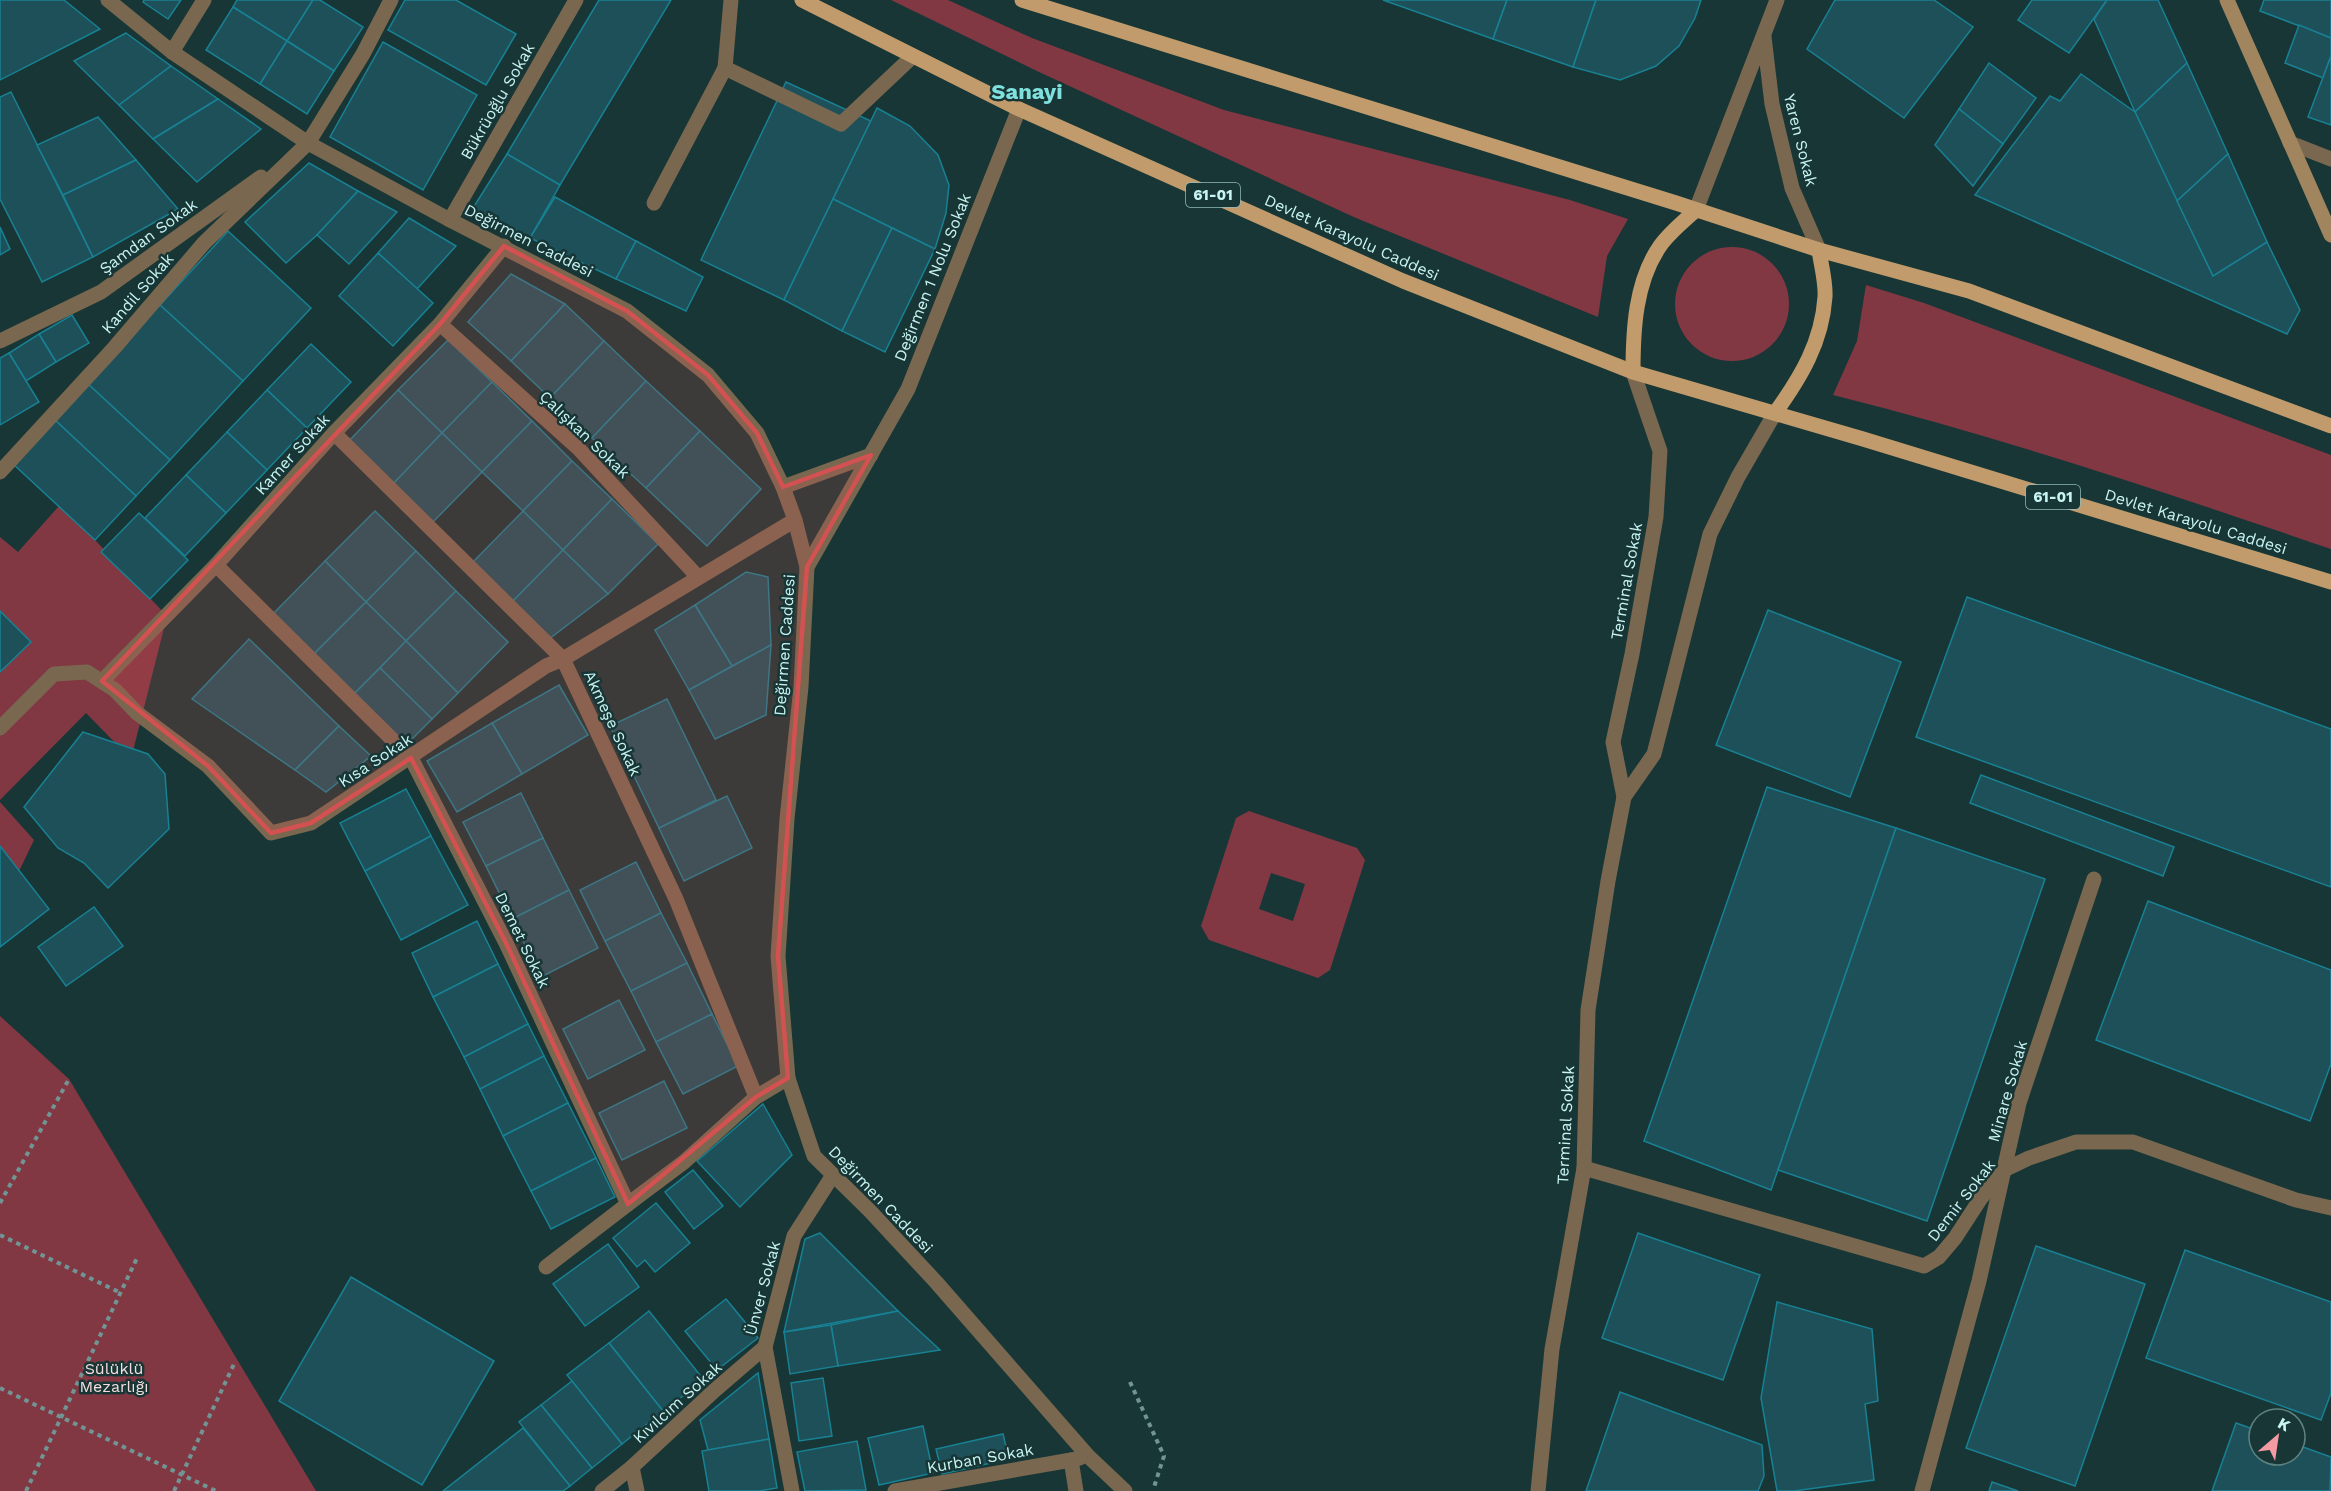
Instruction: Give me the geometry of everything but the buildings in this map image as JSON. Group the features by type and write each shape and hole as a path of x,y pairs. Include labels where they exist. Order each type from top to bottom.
{"main road":[{"name":"Devlet Karayolu Caddesi","path":"801,0 1019,109 1403,280 1633,372 2331,582"},
{"path":"1022,0 1820,250 1970,291 2331,426"},
{"path":"1633,372 1633,333 1642,283 1660,246 1696,210"},
{"path":"1775,413 1801,376 1816,340 1825,296 1820,250"}],"street":[{"name":"Değirmen Caddesi","path":"108,0 172,52 308,143 450,220 627,311 708,375 758,434 783,487 795,520 807,567 801,687 787,819 778,956 788,1078 814,1156 936,1282 1088,1455 1125,1491"},
{"path":"172,52 204,0"},
{"path":"308,143 363,54 392,0"},
{"name":"Bükrüoğlu Sokak","path":"450,220 576,0"},
{"path":"654,203 725,68 731,0"},
{"name":"Yaren Sokak","path":"1696,210 1777,0"},
{"path":"2227,0 2331,235"},
{"name":"Yaren Sokak","path":"1764,34 1772,104 1792,188 1820,250"},
{"path":"725,68 841,124 913,56"},
{"name":"Değirmen 1 Nolu Sokak","path":"807,567 908,389 1019,109"},
{"name":"Şamdan Sokak","path":"0,341 101,292 308,143"},
{"name":"Kandil Sokak","path":"0,472 114,348 204,243 308,143"},
{"path":"2290,143 2331,159"},
{"name":"Kamer Sokak","path":"102,681 216,565 334,433 440,324 504,246"},
{"name":"Çalışkan Sokak","path":"440,324 578,448 699,577"},
{"name":"Terminal Sokak","path":"1538,1491 1552,1349 1584,1168 1588,1010 1624,797 1613,742 1632,654 1656,517 1660,451 1633,372"},
{"name":"Terminal Sokak","path":"1624,797 1654,754 1710,534 1738,477 1775,413"},
{"name":"Akmeşe Sokak","path":"334,433 563,659 676,899 756,1097"},
{"path":"783,487 871,455"},
{"name":"Kısa Sokak","path":"0,728 54,674 87,672 115,690 136,713 208,766 271,833 311,823 546,666 563,659 795,520"},
{"name":"Demet Sokak","path":"216,565 411,758 506,943 628,1204"},
{"name":"Minare Sokak","path":"1922,1491 1979,1281 2019,1103 2094,879"},
{"path":"546,1267 684,1162 756,1097 788,1078"},
{"name":"Demir Sokak","path":"1584,1168 1924,1266 1939,1257 2004,1170 2029,1158 2076,1142 2133,1142 2296,1200 2331,1208"},
{"name":"Ünver Sokak","path":"792,1491 765,1347 794,1236 833,1175"},
{"name":"Kıvılcım Sokak","path":"636,1491 632,1467 765,1347"},
{"name":"Kurban Sokak","path":"895,1491 1088,1455"},
{"path":"1071,1460 1076,1491"},
{"path":"602,1491 632,1467"}],"path":[{"path":"0,1203 69,1079"},
{"path":"0,1235 121,1293"},
{"path":"26,1491 138,1256"},
{"path":"174,1491 236,1362"},
{"path":"1130,1382 1164,1456 1152,1491"},
{"path":"0,1388 216,1491"}],"highlighted area":[{"path":"504,246 627,311 708,375 757,433 783,487 871,455 807,567 778,956 788,1078 756,1097 628,1204 506,943 411,758 311,823 271,833 208,766 102,681 440,324"}],"green space":[{"path":"891,0 948,0 1032,38 1224,110 1570,200 1628,219 1607,256 1598,317 1356,218 1039,72"},
{"path":"1732,247 1754,251 1764,256 1780,272 1785,282 1789,304 1785,326 1780,336 1764,352 1754,357 1732,361 1710,357 1700,352 1684,336 1679,326 1675,304 1679,282 1684,272 1700,256 1710,251"},
{"path":"1866,285 1924,303 2331,455 2331,549 2021,447 1833,395 1857,341"},
{"path":"59,506 95,540 167,616 131,759 86,713 0,800 0,672 30,642 0,611 0,537 18,552"},
{"path":"0,802 34,840 12,886 0,877"},
{"path":"1249,811 1357,848 1365,860 1330,970 1318,978 1209,940 1201,926 1236,818","holes":["1271,873 1305,884 1293,921 1259,909"]},
{"name":"Sülüklü Mezarlığı","path":"0,1016 69,1079 316,1491 0,1491"}],"district":[{"name":"Sanayi","path":"1027,91"}]}
